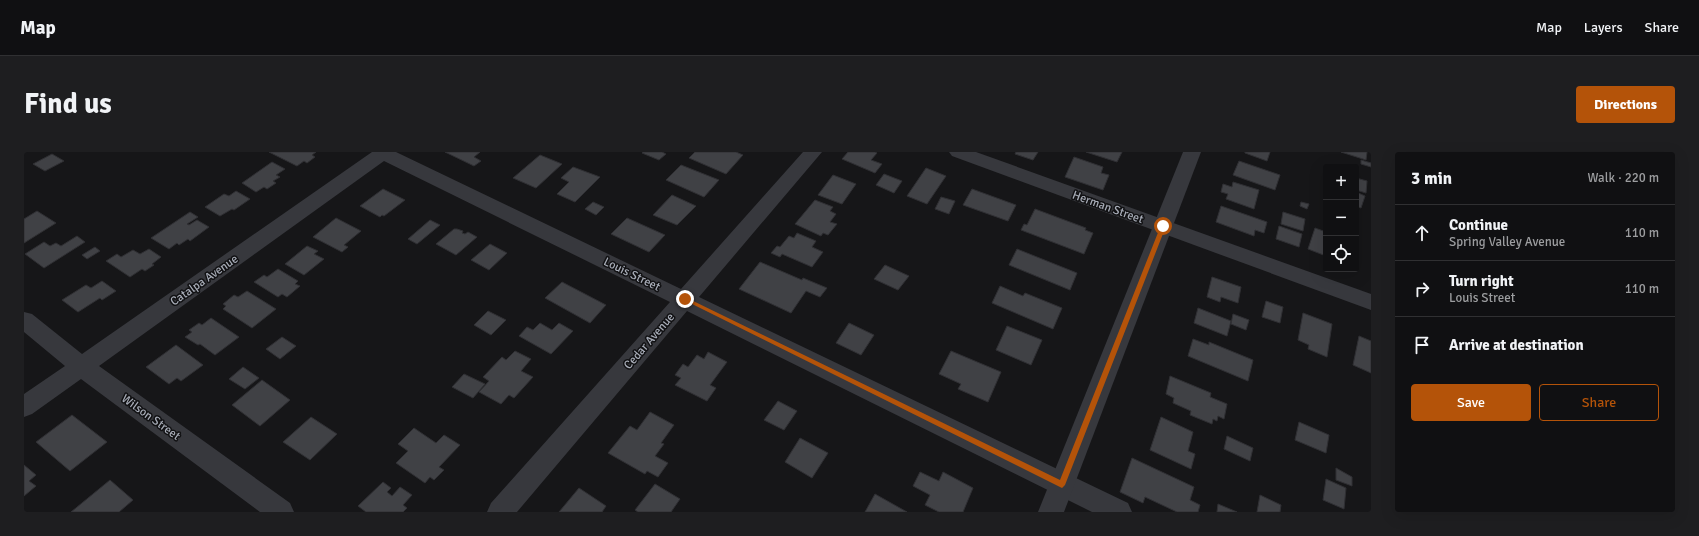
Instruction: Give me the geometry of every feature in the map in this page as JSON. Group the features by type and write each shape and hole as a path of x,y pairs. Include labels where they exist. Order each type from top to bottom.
{"street":[{"name":"Louis Street","path":"383,152 1119,512"},
{"name":"Catalpa Avenue","path":"24,407 383,152"},
{"name":"Cedar Avenue","path":"500,512 813,152"},
{"name":"Herman Street","path":"958,152 1371,302"},
{"path":"1051,512 1192,152"},
{"name":"Wilson Street","path":"24,320 82,367 281,512"}],"building":[{"path":"269,152 316,152 312,155 315,157 307,163 304,161 297,166"},
{"path":"445,152 480,152 474,157 481,161 474,166"},
{"path":"662,152 666,154 659,160 642,153"},
{"path":"695,152 736,152 743,155 726,174 689,158"},
{"path":"848,152 875,152 877,153 871,160 882,164 875,173 842,159"},
{"path":"1016,152 1038,152 1033,160 1015,154"},
{"path":"1086,152 1122,152 1117,162"},
{"path":"1245,152 1270,152 1267,161"},
{"path":"1341,152 1367,152 1366,160"},
{"path":"52,154 64,161 45,171 33,164"},
{"path":"540,155 562,164 536,188 513,178"},
{"path":"1074,157 1103,167 1101,173 1109,175 1103,190 1065,177"},
{"path":"1361,160 1371,163 1371,167 1361,164"},
{"path":"1239,161 1280,175 1275,190 1233,175"},
{"path":"272,162 285,169 276,175 280,177 273,181 276,183 267,189 264,187 256,192 242,183"},
{"path":"681,165 719,180 704,197 666,180"},
{"path":"573,167 600,177 575,202 557,194 569,182 561,178"},
{"path":"926,168 946,176 927,204 907,196"},
{"path":"884,174 902,181 894,193 876,185"},
{"path":"833,175 856,184 842,204 818,195"},
{"path":"1359,179 1367,181 1366,193 1359,191"},
{"path":"1233,182 1259,190 1254,209 1226,199 1228,194 1221,192 1223,184 1232,187"},
{"path":"383,189 405,200 384,216 382,215 380,217 360,206"},
{"path":"972,189 1016,205 1008,221 963,205"},
{"path":"236,191 250,199 234,210 232,209 220,216 205,207 224,194 229,196"},
{"path":"1359,193 1365,196 1361,208 1359,207"},
{"path":"672,195 696,206 677,225 653,215"},
{"path":"941,197 955,201 949,214 935,209"},
{"path":"815,200 833,207 830,211 836,214 830,222 837,224 828,235 823,233 821,236 795,224"},
{"path":"593,202 604,207 596,215 585,209"},
{"path":"1301,202 1309,204 1307,209 1300,206"},
{"path":"1221,206 1267,222 1264,233 1255,230 1254,236 1216,222"},
{"path":"1035,209 1086,228 1085,230 1093,233 1084,254 1021,230 1024,224 1027,225"},
{"path":"37,211 56,223 24,243 24,219"},
{"path":"190,212 198,217 187,224 189,225 197,220 209,227 190,241 188,239 179,245 177,243 169,249 151,238"},
{"path":"1283,212 1305,219 1303,231 1281,224"},
{"path":"336,218 361,231 344,245 348,247 342,252 313,237"},
{"path":"627,218 665,235 649,252 611,234"},
{"path":"430,220 440,225 417,244 408,239"},
{"path":"1279,226 1302,234 1299,247 1276,239"},
{"path":"1315,228 1323,231 1323,255 1308,249"},
{"path":"454,229 463,231 462,233 465,234 468,232 477,237 456,255 436,244"},
{"path":"797,233 816,241 812,247 823,252 812,267 782,254 780,257 771,253 777,246 780,247 789,236 794,238"},
{"path":"77,236 85,242 44,268 25,254 44,242 50,246 56,243 61,246"},
{"path":"490,244 507,253 489,270 471,260"},
{"path":"307,246 318,251 314,254 324,259 304,275 285,264"},
{"path":"95,247 100,251 87,259 82,255"},
{"path":"149,249 161,257 152,264 154,265 145,271 142,269 130,277 106,261 117,254 121,257 133,250 140,254"},
{"path":"1017,249 1077,273 1070,290 1009,265"},
{"path":"760,262 802,280 803,278 827,288 820,297 806,291 791,313 739,289"},
{"path":"885,265 909,276 898,290 874,279"},
{"path":"278,269 298,281 295,284 300,286 287,297 282,294 278,297 254,282 264,275 267,277"},
{"path":"1212,277 1241,287 1238,303 1221,297 1220,302 1207,297"},
{"path":"102,281 116,291 102,300 100,298 78,312 62,300 86,285 91,288"},
{"path":"562,282 606,305 590,323 545,298"},
{"path":"1000,286 1023,296 1025,293 1062,308 1053,329 992,303"},
{"path":"247,291 276,309 252,328 223,309 226,306 223,304 234,295 238,297"},
{"path":"1266,301 1283,307 1280,323 1262,317"},
{"path":"1198,308 1231,321 1227,336 1194,323"},
{"path":"488,311 506,320 491,335 474,325"},
{"path":"1303,313 1332,324 1327,357 1308,349 1309,345 1298,340"},
{"path":"1233,314 1249,320 1246,330 1231,324"},
{"path":"211,318 239,337 215,355 200,344 198,345 185,337 192,332 189,330 199,323 202,325"},
{"path":"540,323 552,330 559,323 573,331 551,354 519,336 527,327 533,330"},
{"path":"849,323 874,335 861,355 836,343"},
{"path":"1007,326 1042,340 1031,365 996,350"},
{"path":"1359,336 1371,341 1371,373 1353,365"},
{"path":"282,337 296,346 280,359 266,349"},
{"path":"1193,339 1209,345 1209,342 1253,360 1248,381 1188,356"},
{"path":"176,345 203,365 181,381 177,378 169,384 146,367"},
{"path":"515,351 531,359 521,371 533,377 514,398 509,395 501,404 479,392 489,381 483,377 502,357 506,360"},
{"path":"951,351 1001,372 988,402 958,389 961,384 939,374"},
{"path":"708,352 727,362 710,385 716,388 707,401 675,385 681,378 675,375 683,364 688,367 697,355 704,359"},
{"path":"243,367 259,378 245,389 229,379"},
{"path":"464,374 485,384 473,398 452,387"},
{"path":"1170,376 1211,393 1210,397 1227,404 1224,419 1218,416 1217,421 1213,419 1212,424 1190,415 1191,411 1173,403 1174,398 1166,394"},
{"path":"262,380 290,400 260,426 232,405"},
{"path":"778,401 797,411 784,430 764,420"},
{"path":"650,412 674,425 661,443 664,444 655,456 668,463 658,477 647,471 645,474 608,453 630,426 637,430"},
{"path":"72,415 107,442 70,471 36,442"},
{"path":"311,417 337,434 310,460 283,442"},
{"path":"1161,417 1193,432 1188,451 1195,454 1191,469 1150,450"},
{"path":"1299,422 1329,435 1326,453 1295,440"},
{"path":"414,428 436,443 444,435 460,445 439,467 444,470 434,480 430,477 425,483 396,463 408,451 398,444"},
{"path":"1227,436 1253,448 1250,461 1224,449"},
{"path":"800,438 828,453 812,478 785,462"},
{"path":"1132,458 1194,487 1190,500 1200,505 1198,512 1177,512 1145,497 1143,503 1120,492"},
{"path":"24,465 36,475 29,481 36,486 24,496"},
{"path":"1336,468 1352,477 1352,486 1336,480"},
{"path":"920,472 939,481 943,472 973,488 963,512 939,512 925,505 930,495 913,486"},
{"path":"1326,479 1346,488 1344,509 1323,500"},
{"path":"110,480 133,500 119,512 71,512"},
{"path":"383,482 391,488 387,492 392,496 400,487 412,495 403,505 407,508 403,512 366,512 358,506"},
{"path":"655,484 680,499 671,512 638,512 635,510"},
{"path":"579,488 606,506 602,512 559,512"},
{"path":"875,494 907,512 865,512"},
{"path":"1260,495 1281,505 1280,512 1257,512"},
{"path":"1218,504 1237,512 1217,512"}],"route":[{"path":"685,299 1062,485 1163,226"}]}
